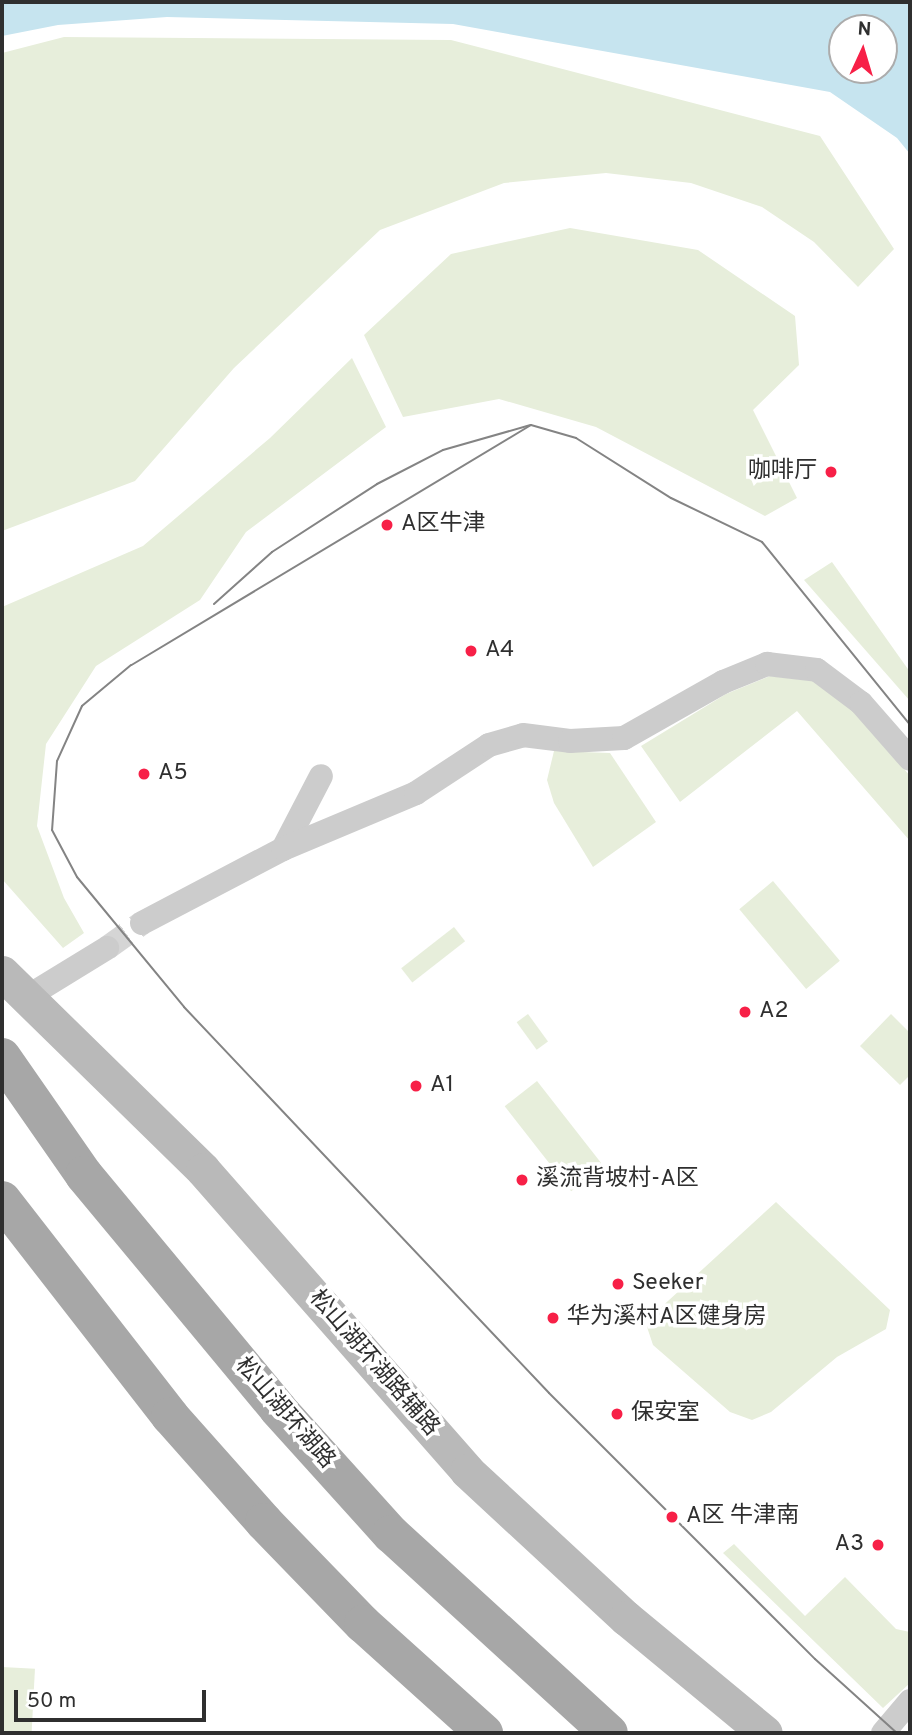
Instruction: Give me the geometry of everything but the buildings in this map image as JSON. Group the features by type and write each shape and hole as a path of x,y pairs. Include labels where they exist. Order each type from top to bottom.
{"main road":[{"name":"松山湖环湖路辅路","path":"2,973 203,1170 467,1471 626,1618 765,1733"},
{"name":"松山湖环湖路","path":"2,1057 84,1175 278,1409 391,1534 609,1733"},
{"path":"2,1200 170,1416 264,1522 363,1624 484,1733"}],"street":[{"path":"142,923 283,849 416,793 489,745 523,735 570,741 624,738 723,682 767,664 817,670 861,703 910,759"},
{"path":"283,849 321,776"},
{"path":"27,997 107,948"},
{"path":"883,1733 910,1701"}],"green space":[{"path":"64,37 451,40 820,136 894,249 858,287 814,242 762,207 691,183 606,173 504,183 380,230 234,368 135,481 2,531 2,53"},
{"path":"570,228 698,250 795,316 799,365 753,410 797,498 765,516 596,427 499,399 403,417 364,335 451,254"},
{"path":"352,358 386,427 246,532 200,600 96,666 46,744 37,826 64,898 84,933 63,948 2,879 2,607 143,546 270,438"},
{"path":"832,562 910,672 910,701 804,580"},
{"path":"770,676 814,681 857,712 910,776 910,841 797,711 680,802 641,746 726,694"},
{"path":"554,751 610,753 656,822 593,867 554,803 547,780"},
{"path":"773,881 840,961 806,989 739,909"},
{"path":"454,927 465,941 412,982 401,968"},
{"path":"528,1014 548,1042 537,1050 517,1022"},
{"path":"891,1014 910,1033 910,1075 900,1085 860,1046"},
{"path":"537,1081 603,1166 571,1191 505,1106"},
{"path":"776,1202 890,1310 886,1329 837,1357 771,1412 752,1420 730,1412 653,1345 647,1327 656,1312"},
{"path":"734,1544 805,1616 845,1577 896,1629 910,1632 910,1683 883,1708 723,1553"},
{"path":"2,1667 35,1669 32,1733 2,1733"}],"water":[{"path":"2,2 910,2 910,154 897,138 830,92 453,24 167,17 58,25 2,36"}],"tunnel":[{"path":"107,948 142,923"}],"tram line":[{"path":"531,425 131,665 82,706 57,761 52,830 77,877 184,1007 549,1393 815,1659 897,1733"},
{"path":"214,604 272,552 377,484 443,450 531,425 576,438 671,498 762,542 910,725"}],"place":[{"name":"咖啡厅","path":"831,472"},
{"name":"A区牛津","path":"387,525"},
{"name":"A4","path":"471,651"},
{"name":"A5","path":"144,774"},
{"name":"A2","path":"745,1012"},
{"name":"A1","path":"416,1086"},
{"name":"溪流背坡村-A区","path":"522,1180"},
{"name":"Seeker","path":"618,1284"},
{"name":"华为溪村A区健身房","path":"553,1318"},
{"name":"保安室","path":"617,1414"},
{"name":"A区 牛津南","path":"672,1517"},
{"name":"A3","path":"878,1545"}]}
